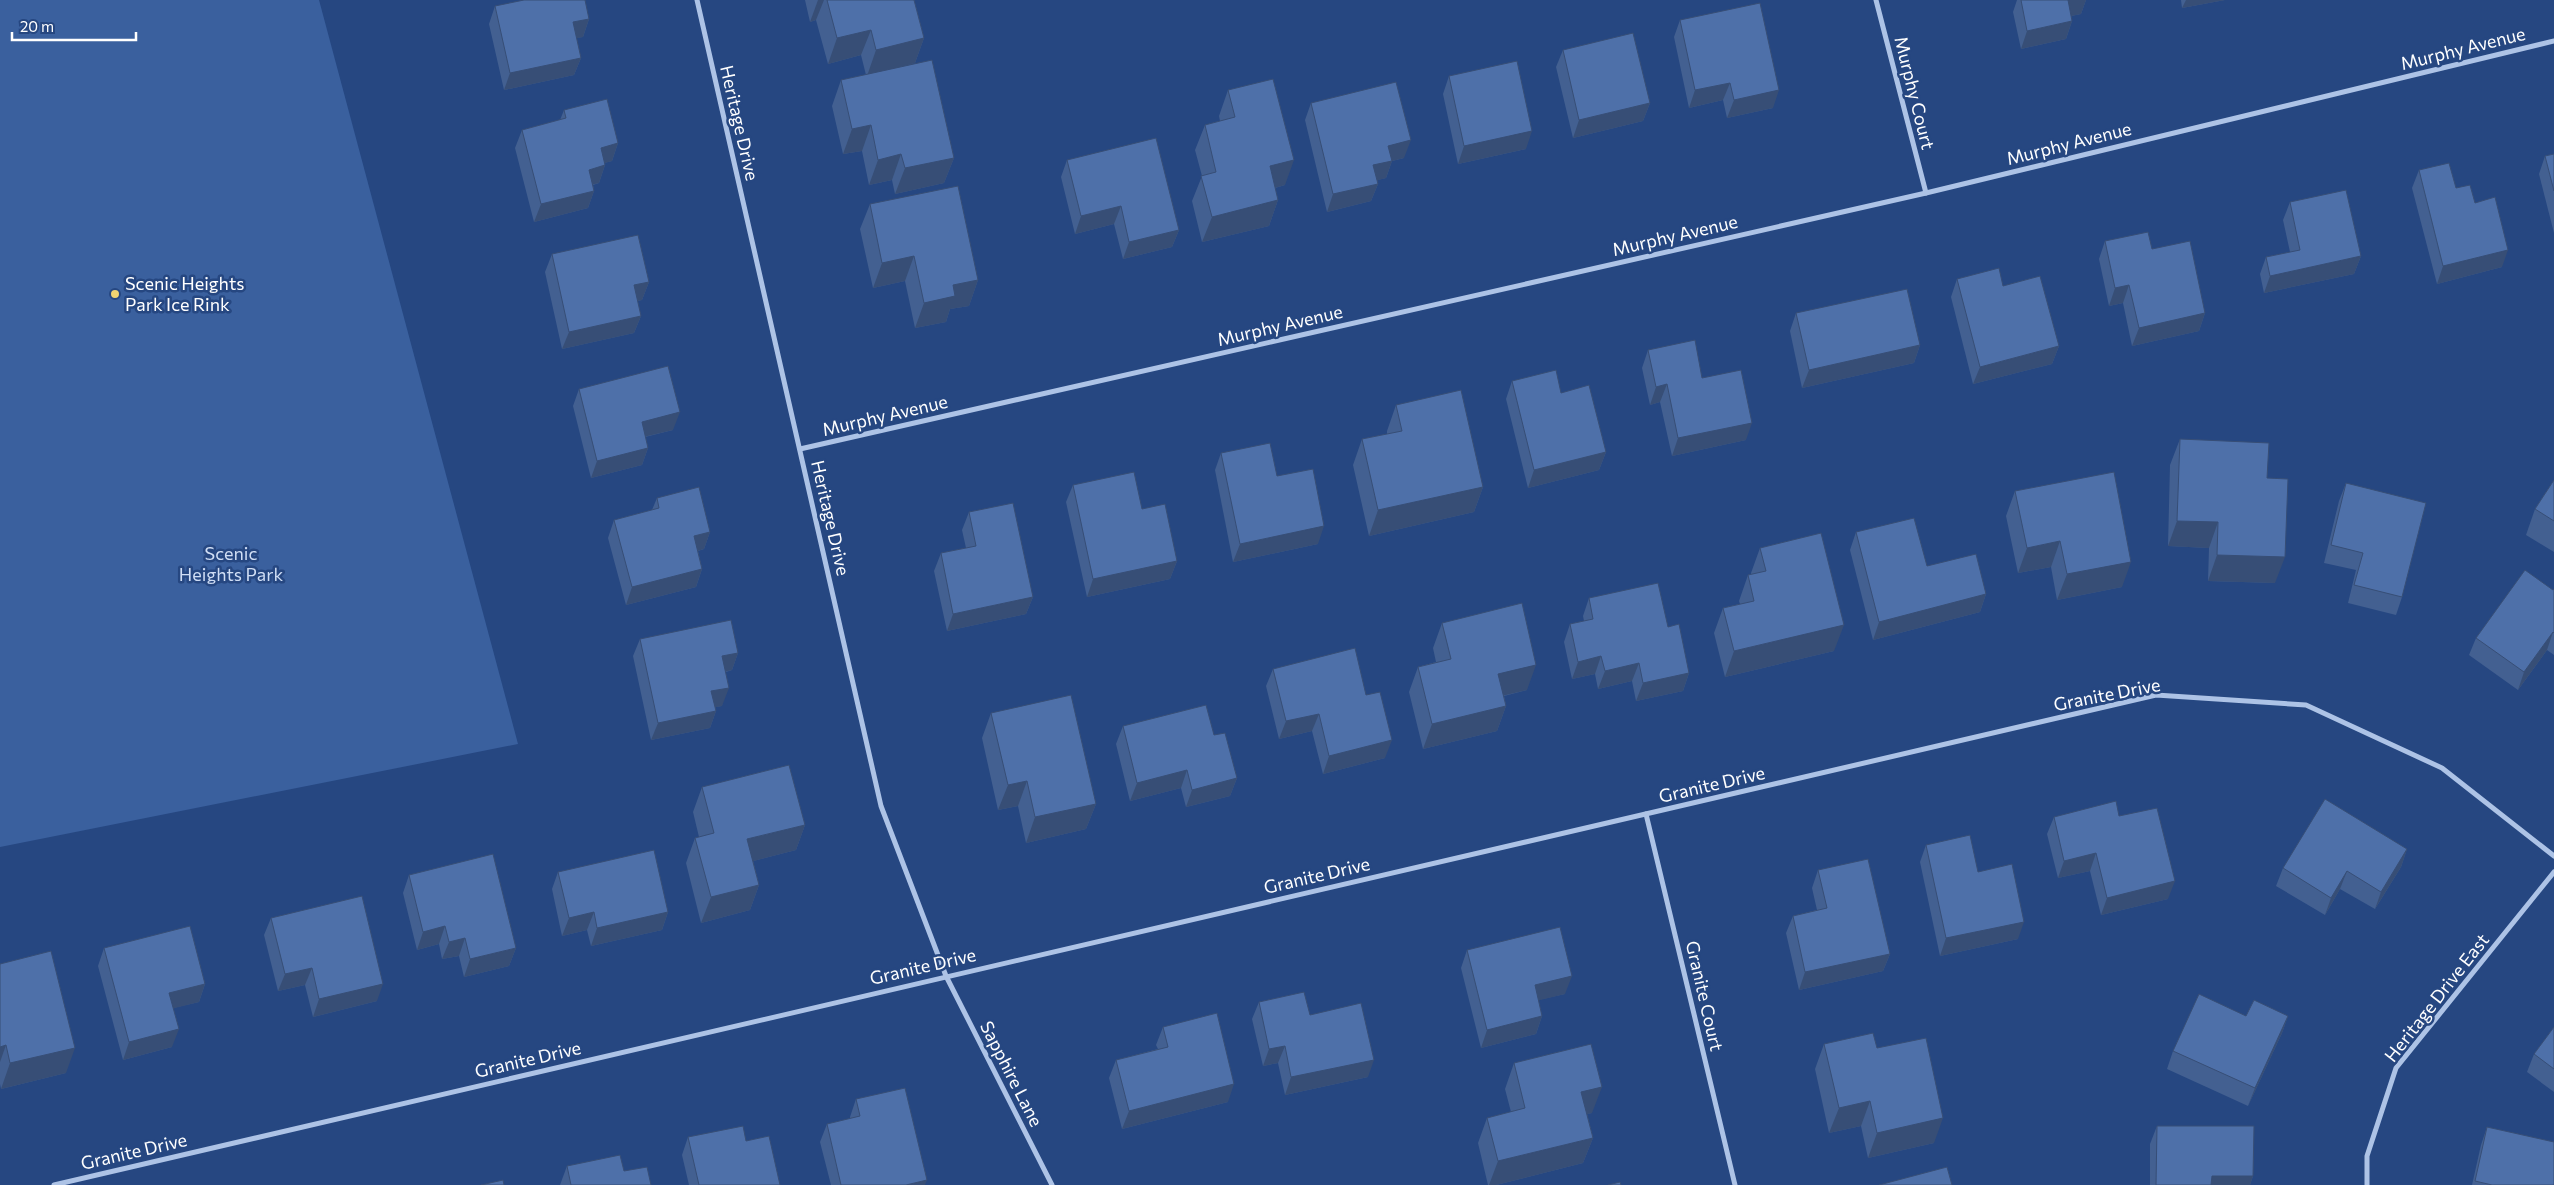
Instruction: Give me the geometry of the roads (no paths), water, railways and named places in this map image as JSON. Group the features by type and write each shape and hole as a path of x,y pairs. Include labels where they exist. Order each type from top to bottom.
{"street":[{"name":"Heritage Drive","path":"697,0 881,806 946,976"},
{"name":"Murphy Court","path":"1876,0 1926,193"},
{"name":"Murphy Avenue","path":"800,449 1926,193 2554,41"},
{"name":"Granite Drive","path":"54,1185 2156,695 2306,705 2442,768 2554,856"},
{"name":"Granite Court","path":"1646,814 1735,1185"},
{"name":"Heritage Drive East","path":"2367,1185 2367,1156 2396,1068 2554,872"},
{"name":"Sapphire Lane","path":"946,976 1052,1185"}],"place":[{"name":"Scenic Heights Park Ice Rink","path":"115,294"}],"park label":[{"name":"Scenic Heights Park","path":"231,564"}]}
